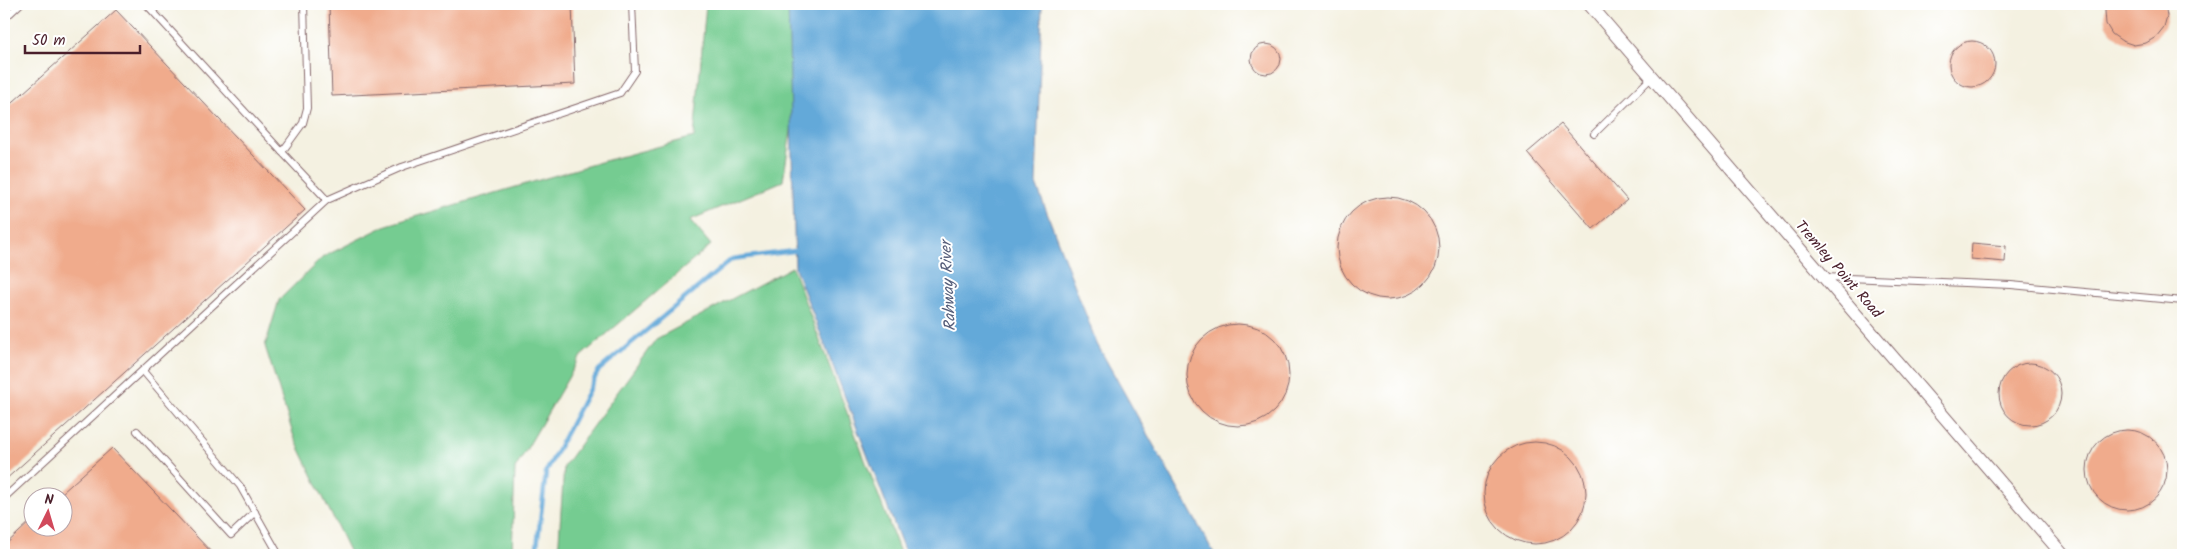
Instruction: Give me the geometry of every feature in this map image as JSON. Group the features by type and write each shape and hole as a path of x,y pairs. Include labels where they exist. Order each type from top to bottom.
{"street":[{"name":"Tremley Point Road","path":"1589,4 2063,555"}],"lane":[{"path":"4,19 20,4"},
{"path":"146,4 327,200"},
{"path":"282,152 303,123 307,108 304,4"},
{"path":"4,498 327,200 402,167 620,93 635,71 632,4"},
{"path":"1594,134 1652,77"},
{"path":"1824,276 2011,285 2183,301"},
{"path":"143,371 240,486 278,555"},
{"path":"137,431 231,535 254,512"}],"green space":[{"path":"706,4 802,4 799,81 783,181 690,220 711,245 581,356 515,469 512,555 351,555 294,437 265,346 279,300 323,257 387,225 597,163 694,137"},
{"path":"792,267 901,555 558,555 564,466 656,339"}],"water":[{"name":"Rahway River","path":"788,4 1042,4 1036,184 1097,344 1215,555 906,555 795,268"}],"building":[{"path":"329,4 572,4 575,84 332,96"},
{"path":"2107,4 2165,4 2167,16 2164,27 2156,37 2146,43 2134,45 2122,41 2112,34 2106,24 2105,11"},
{"path":"116,10 305,210 4,481 4,110"},
{"path":"1972,41 1985,45 1991,51 1995,64 1991,77 1985,83 1972,87 1959,83 1953,77 1949,64 1953,51 1959,45"},
{"path":"1266,44 1272,45 1280,53 1280,65 1272,73 1266,74 1260,73 1252,65 1251,59 1252,53 1260,45"},
{"path":"1561,124 1627,200 1593,229 1527,153"},
{"path":"1388,197 1398,198 1417,205 1431,219 1438,238 1438,258 1431,277 1417,291 1398,298 1388,299 1378,298 1359,291 1345,277 1338,258 1337,248 1338,238 1345,219 1359,205 1378,198"},
{"path":"1972,243 2006,246 2005,262 1971,259"},
{"path":"1238,324 1248,325 1267,332 1281,346 1288,365 1288,385 1281,404 1267,418 1248,425 1238,426 1228,425 1209,418 1195,404 1188,385 1187,375 1188,365 1195,346 1209,332 1228,325"},
{"path":"2030,363 2047,368 2052,372 2056,377 2061,394 2056,411 2052,416 2047,420 2030,425 2013,420 2008,416 2004,411 1999,394 2004,377 2008,372 2013,368"},
{"path":"2127,430 2142,433 2155,442 2164,455 2167,470 2164,485 2155,498 2142,507 2127,510 2112,507 2099,498 2090,485 2087,470 2090,455 2099,442 2112,433"},
{"path":"1535,442 1545,443 1564,450 1578,464 1585,483 1585,503 1578,522 1564,536 1545,543 1535,544 1525,543 1506,536 1492,522 1485,503 1484,493 1485,483 1492,464 1506,450 1525,443"},
{"path":"112,448 214,555 4,555 4,546 22,529 22,536 72,536 72,486 70,486"}],"waterway":[{"path":"536,555 546,472 599,370 732,259 801,250"}]}
